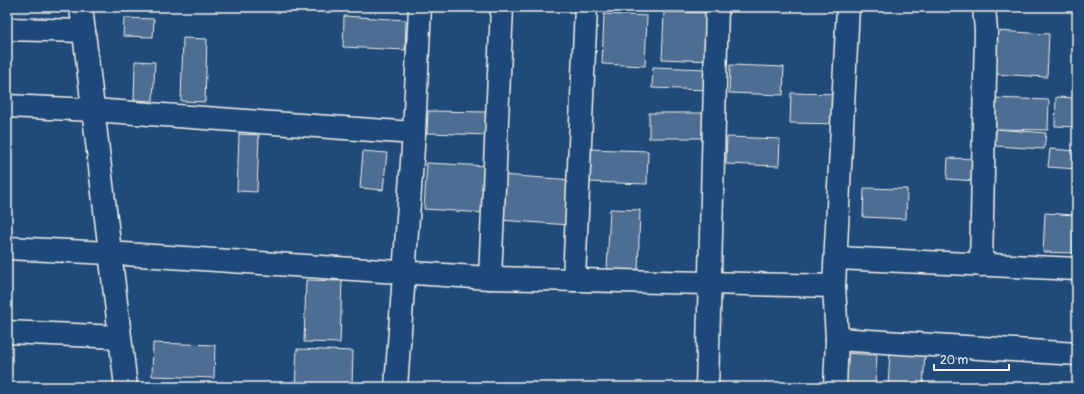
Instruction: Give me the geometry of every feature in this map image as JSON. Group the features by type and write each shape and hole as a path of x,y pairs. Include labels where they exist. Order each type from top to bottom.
{"street":[{"path":"81,7 126,387"},
{"path":"396,387 414,133 420,7"},
{"path":"490,278 502,7"},
{"path":"574,280 586,7"},
{"path":"707,387 711,284 717,7"},
{"path":"835,387 837,339 834,286 848,7"},
{"path":"981,265 986,31 984,7"},
{"path":"7,29 84,31"},
{"path":"7,106 93,110 414,133"},
{"path":"7,248 405,271 490,278 834,286"},
{"path":"836,258 1077,269"},
{"path":"7,332 119,337"},
{"path":"837,339 1077,354"}],"building":[{"path":"664,12 715,13 713,61 662,59"},
{"path":"604,14 647,16 645,66 602,64"},
{"path":"344,16 406,20 405,50 343,47"},
{"path":"124,18 154,19 153,37 123,36"},
{"path":"996,31 1049,34 1047,77 993,74"},
{"path":"183,38 207,39 205,102 181,101"},
{"path":"135,61 155,62 153,101 134,100"},
{"path":"730,65 784,67 783,95 729,93"},
{"path":"653,67 708,69 707,90 652,88"},
{"path":"791,93 841,94 840,124 790,123"},
{"path":"1056,97 1077,98 1077,127 1055,126"},
{"path":"993,98 1049,100 1048,130 992,129"},
{"path":"428,111 489,112 489,135 427,133"},
{"path":"649,113 710,113 710,138 649,138"},
{"path":"996,129 1046,133 1044,149 995,146"},
{"path":"239,134 259,135 257,192 237,191"},
{"path":"727,137 780,139 779,166 726,164"},
{"path":"589,149 648,151 647,184 588,182"},
{"path":"1050,149 1077,151 1077,169 1048,167"},
{"path":"363,151 387,153 383,190 360,188"},
{"path":"948,158 977,159 976,181 947,179"},
{"path":"427,163 488,166 485,213 424,209"},
{"path":"501,175 573,180 570,225 498,220"},
{"path":"864,188 907,189 906,219 863,217"},
{"path":"610,209 640,210 638,271 607,270"},
{"path":"1045,213 1074,215 1073,253 1043,252"},
{"path":"306,280 342,281 340,343 304,342"},
{"path":"153,343 215,345 214,378 152,376"},
{"path":"297,349 353,351 352,387 295,387"},
{"path":"890,351 925,353 923,387 888,387"},
{"path":"845,353 877,355 875,387 844,387"}]}
